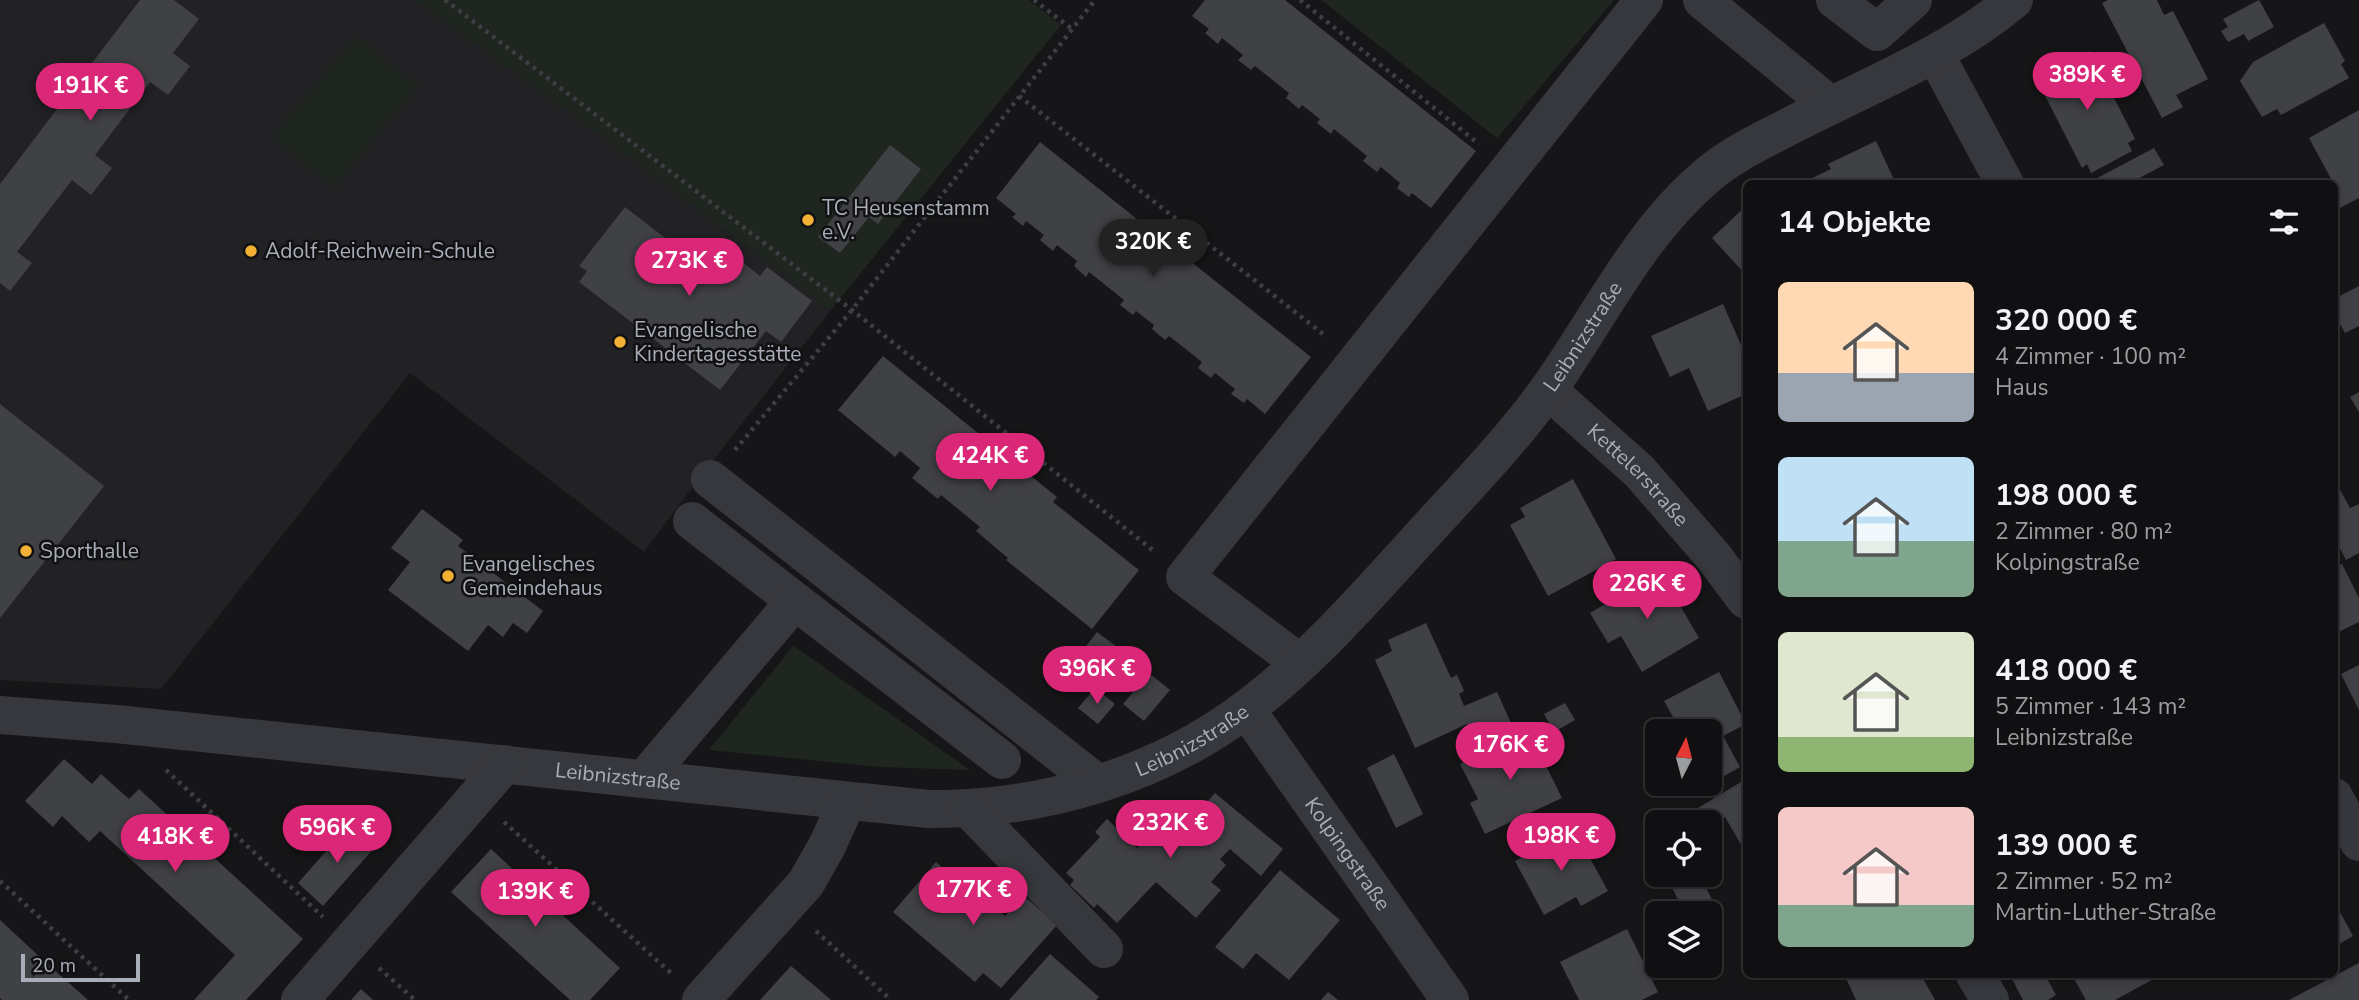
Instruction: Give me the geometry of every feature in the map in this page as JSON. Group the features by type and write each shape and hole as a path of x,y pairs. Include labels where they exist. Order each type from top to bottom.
{"street":[{"path":"1300,663 1185,577 1644,0"},
{"path":"1702,0 1830,105"},
{"path":"1835,0 1877,32 1913,0"},
{"name":"Leibnizstraße","path":"0,715 116,724 929,809 969,809 1046,798 1145,766 1199,740 1245,709 1300,663 1354,610 1486,465 1548,390 1637,254 1682,200 1709,174 1738,153 1935,54 1973,32 2014,0"},
{"path":"1935,54 2003,180"},
{"name":"Kettelerstraße","path":"1548,390 1639,471 1713,556 1743,596"},
{"path":"710,479 1097,783"},
{"path":"692,521 1002,760"},
{"path":"645,778 795,601"},
{"name":"Kolpingstraße","path":"1245,709 1450,1000"},
{"path":"300,1000 505,764"},
{"path":"691,991 786,905 806,883 847,802"},
{"path":"2338,804 2359,842"},
{"path":"969,809 1104,949"},
{"path":"1977,978 1990,1000"}],"path":[{"path":"445,0 852,310 1185,577"},
{"path":"1034,0 1072,29"},
{"path":"710,479 852,310 1096,0"},
{"path":"1300,0 1509,168"},
{"path":"1019,96 1357,360"},
{"path":"116,724 415,1000"},
{"path":"477,798 691,991"},
{"path":"0,881 128,1000"},
{"path":"786,905 891,1000"}],"shaded area":[{"name":"Adolf-Reichwein-Schule","path":"0,0 415,0 594,130 831,310 644,552 410,373 161,689 0,680"},
{"name":"TC Heusenstamm e.V.","path":"415,0 1029,0 1061,25 831,310 594,130"},
{"path":"1321,0 1614,0 1497,138"},
{"path":"356,36 417,86 334,188 272,137"},
{"path":"794,645 970,770 880,767 709,750"}],"building":[{"path":"140,0 174,0 199,19 173,53 190,66 168,95 150,82 95,155 112,168 91,195 72,180 17,252 32,263 10,291 0,283 0,184"},
{"path":"1205,0 1285,0 1476,151 1431,208 1412,193 1409,197 1397,188 1400,183 1381,167 1377,172 1363,161 1367,156 1334,129 1331,134 1317,123 1320,119 1302,105 1299,109 1286,98 1289,93 1255,66 1251,70 1238,60 1243,55 1222,38 1218,44 1205,33 1209,29 1192,16"},
{"path":"2108,0 2157,0 2164,15 2173,11 2208,79 2176,95 2183,107 2162,118 2102,3"},
{"path":"2259,0 2274,27 2248,41 2244,34 2228,42 2221,31 2228,27 2223,19"},
{"path":"2324,23 2345,61 2341,64 2349,78 2281,115 2277,109 2262,117 2240,81 2253,62"},
{"path":"2090,51 2135,139 2128,143 2132,151 2091,173 2087,164 2082,168 2036,78"},
{"path":"2359,110 2359,198 2338,209 2338,180 2332,180 2309,138"},
{"path":"1876,141 1894,180 1808,180 1831,169 1828,164"},
{"path":"1040,142 1311,357 1265,414 1247,399 1244,403 1231,394 1235,389 1215,373 1211,378 1198,368 1202,362 1169,336 1165,340 1152,329 1154,325 1136,311 1133,315 1120,305 1124,300 1089,272 1086,277 1074,266 1077,261 1057,245 1053,251 1040,240 1044,235 1026,221 1023,226 1012,217 1016,214 996,198"},
{"path":"890,145 921,169 878,224 869,217 840,253 818,237"},
{"path":"2154,148 2164,165 2136,180 2094,180"},
{"path":"625,207 690,257 687,262 711,281 732,254 760,276 767,267 812,301 781,342 766,331 720,390 579,282 587,271 579,266"},
{"path":"1743,209 1743,272 1712,238"},
{"path":"2359,286 2359,326 2345,333 2338,320 2338,297"},
{"path":"1723,304 1741,345 1743,344 1743,395 1708,411 1689,368 1670,377 1651,336"},
{"path":"883,356 1057,497 1053,502 1139,570 1092,629 1006,560 1008,558 976,531 980,527 941,495 938,499 912,478 920,468 900,451 895,457 838,410"},
{"path":"2359,392 2359,412 2350,397"},
{"name":"Sporthalle","path":"0,404 104,486 0,618"},
{"path":"1573,479 1616,559 1548,596 1510,525 1525,517 1520,508"},
{"path":"2338,486 2350,508 2359,504 2359,553 2346,560 2338,545"},
{"name":"Evangelisches Gemeindehaus","path":"422,509 463,540 458,546 543,611 527,633 513,623 503,637 488,625 468,651 388,590 410,562 391,548"},
{"path":"2342,564 2359,598 2359,622 2338,632 2338,566"},
{"path":"1667,567 1675,581 1668,585 1699,638 1642,672 1621,636 1608,643 1590,613"},
{"path":"1426,623 1451,678 1457,675 1464,691 1459,694 1464,706 1497,692 1511,723 1474,739 1467,724 1415,748 1375,660 1392,651 1388,640"},
{"path":"1097,632 1117,647 1091,682 1070,667"},
{"path":"2359,665 2359,710 2341,674"},
{"path":"1719,672 1743,718 1743,726 1723,736 1740,767 1722,777 1722,719 1674,719 1664,701"},
{"path":"1149,673 1170,690 1144,721 1123,704"},
{"path":"1095,688 1115,704 1098,724 1078,708"},
{"path":"1565,703 1575,720 1554,732 1544,714"},
{"path":"1528,730 1562,798 1485,834 1470,803 1478,799 1460,764"},
{"path":"1394,754 1423,814 1396,828 1367,768"},
{"path":"64,759 92,784 101,774 129,799 139,789 303,939 246,1000 194,1000 235,955 100,831 89,842 62,816 53,827 25,801"},
{"path":"1743,781 1743,848 1725,817 1722,819 1722,810 1695,810 1722,796"},
{"path":"1215,793 1283,849 1261,876 1230,849 1220,859 1226,865 1211,882 1221,890 1196,918 1156,882 1117,923 1097,904 1094,908 1070,885 1074,880 1066,873 1100,837 1095,832 1107,819 1137,848 1167,814 1184,829"},
{"path":"350,824 375,847 323,906 298,883"},
{"path":"1574,829 1608,891 1581,906 1576,897 1544,915 1515,861"},
{"path":"491,849 620,968 590,1000 570,1000 451,892"},
{"path":"936,862 968,890 971,887 1005,916 1023,895 1057,925 1001,988 983,973 975,982 893,912"},
{"path":"1280,870 1340,920 1289,980 1256,953 1243,969 1215,947"},
{"path":"1672,887 1706,887 1713,901 1679,901"},
{"path":"2338,908 2353,936 2338,945"},
{"path":"0,920 41,958 88,1000 2,1000"},
{"path":"1627,929 1645,966 1645,978 1651,978 1658,992 1642,1000 1579,1000 1560,962"},
{"path":"1050,954 1099,997 1096,1000 1009,1000"},
{"path":"2359,963 2359,1000 2289,1000 2331,978 2338,978 2338,974"},
{"path":"791,966 816,987 831,1000 760,1000"},
{"path":"1846,978 1923,978 1935,1000 1856,1000"},
{"path":"2012,978 2047,978 2056,995 2048,1000 2023,1000"},
{"path":"2074,978 2155,978 2115,1000 2086,1000"},
{"path":"361,989 373,1000 351,1000"},
{"path":"1328,992 1338,1000 1321,1000"}],"place":[{"name":"TC Heusenstamm e.V.","path":"808,220"},
{"name":"Adolf-Reichwein-Schule","path":"251,251"},
{"name":"Evangelische Kindertagesstätte","path":"620,342"},
{"name":"Sporthalle","path":"26,551"},
{"name":"Evangelisches Gemeindehaus","path":"448,576"}]}
